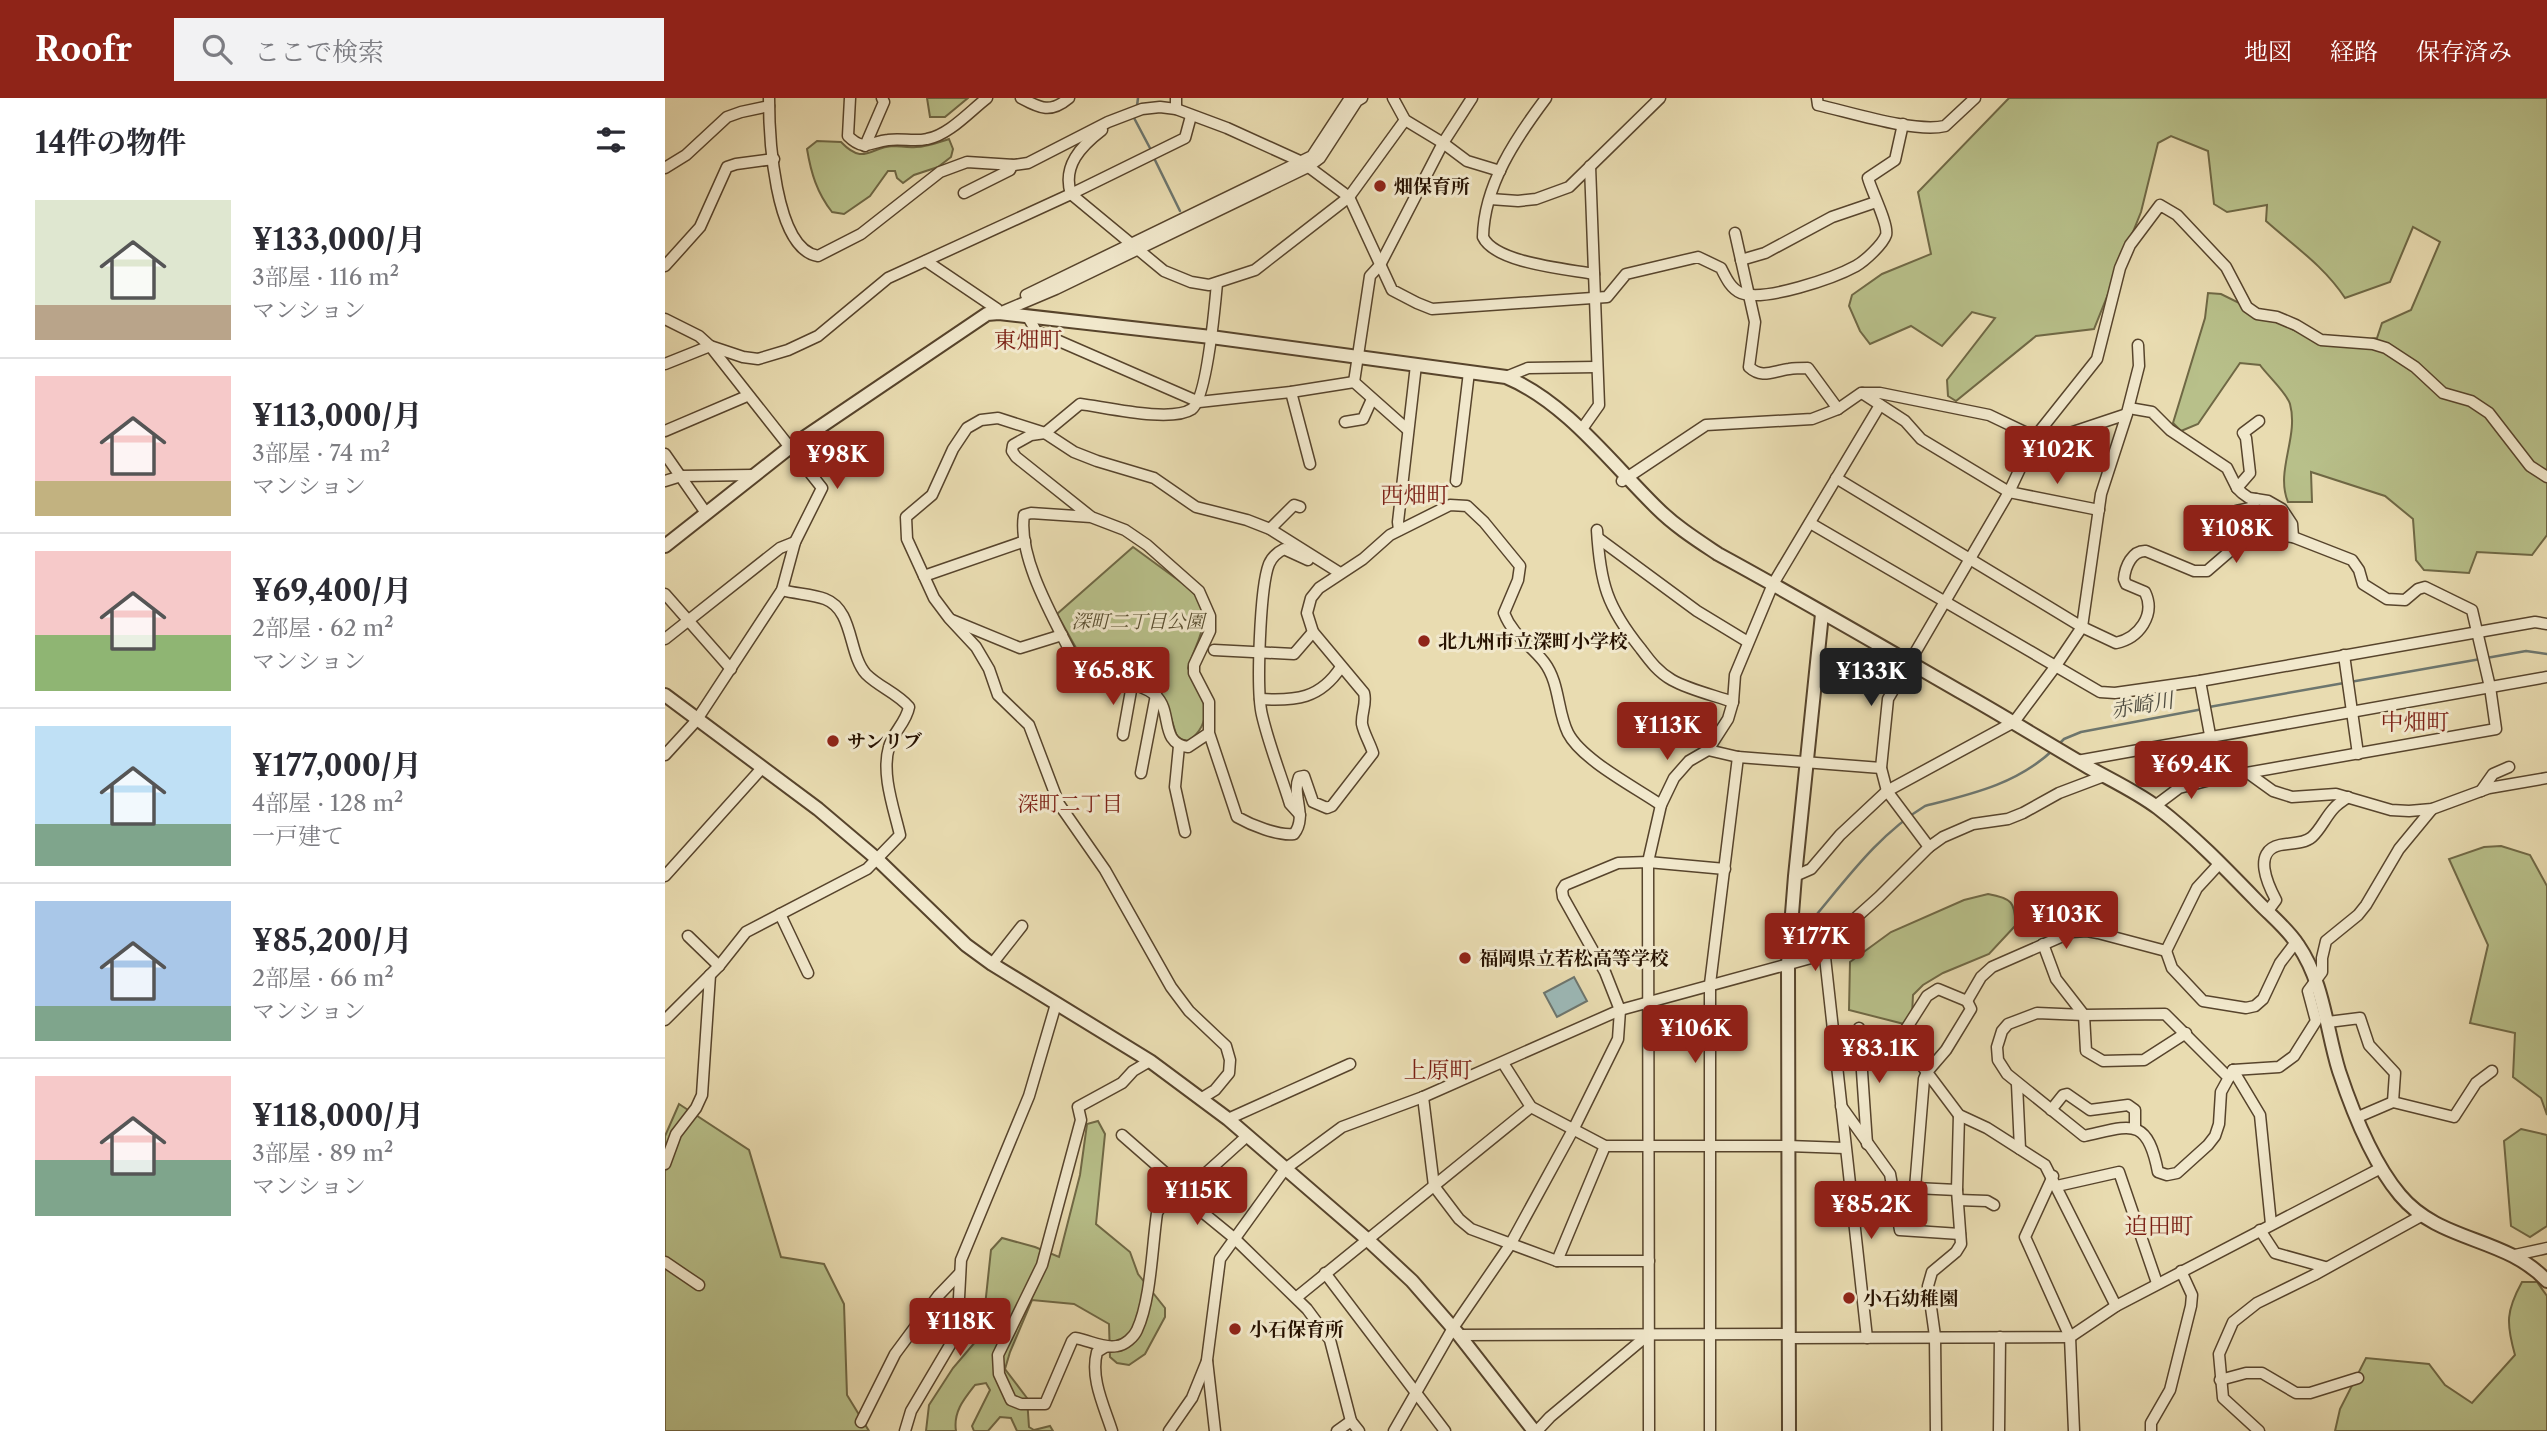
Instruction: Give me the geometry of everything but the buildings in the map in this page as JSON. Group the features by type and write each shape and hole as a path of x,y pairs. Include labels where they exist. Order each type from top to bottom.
{"street":[{"path":"850,98 848,136 855,143 865,146 894,139 931,139 987,98"},
{"path":"865,146 884,102 882,98"},
{"path":"1021,98 1038,107 1048,108 1059,106 1069,98"},
{"path":"1176,98 1176,109"},
{"path":"1305,165 1350,98"},
{"path":"665,546 789,448 987,314 1135,247 1320,158 1361,98"},
{"path":"1393,98 1405,120 1467,161 1500,171"},
{"path":"1354,382 1370,276 1380,265 1443,143 1472,98"},
{"path":"1546,98 1500,171 1490,199 1483,236 1493,249 1526,261 1594,274"},
{"path":"1490,199 1518,201 1545,196 1569,187 1660,98"},
{"path":"1817,98 1818,105 1903,124 1938,128 1945,126 1975,98"},
{"path":"665,168 686,155 727,117 769,102 773,159 788,229 805,251 818,256 861,234 940,172 967,162 1028,163 1108,122 1142,109 1176,109 1240,134 1305,165 1349,197 1392,290 1432,309 1607,297 1626,274 1698,257 1721,268 1728,282 1738,292 1748,295 1792,289 1860,265 1885,238 1887,229 1868,178 1895,160 1903,124"},
{"path":"665,364 710,346 758,359 788,350 818,336 888,278 1185,138 1191,116"},
{"path":"1108,122 1103,130 1076,153 1068,187 1071,194 1164,271 1191,282 1209,285 1255,270 1349,197 1405,120"},
{"path":"665,266 700,227 727,167 773,159"},
{"path":"964,193 1010,170 1013,164"},
{"path":"1582,429 1599,405 1590,166"},
{"path":"1741,260 1765,253 1832,217 1875,202"},
{"path":"1929,847 1887,791 1881,768 1888,699 2009,492 2035,437 2097,359 2120,268 2130,245 2160,205 2177,215 2226,267 2247,307 2257,314 2287,321 2329,342 2353,342 2386,348 2415,367 2443,393 2471,401 2489,413 2530,466 2547,477"},
{"path":"1735,233 1755,322 1749,367 1754,372 1765,375 1808,368 1838,409"},
{"path":"926,261 998,311 1506,377 1521,383 1582,429 1625,479 1684,532 2155,806 2191,835 2297,942 2316,979 2339,1070 2358,1117 2381,1168 2400,1195 2421,1216 2455,1233 2515,1255 2535,1268 2547,1281"},
{"path":"1091,517 1016,457 1012,451 1013,445 1031,435 1045,433 1080,404 1145,414 1170,414 1190,410 1199,402 1211,337 1217,283"},
{"path":"1028,317 1036,331 1199,402 1354,382"},
{"path":"665,319 699,336 710,346 822,488 795,541 782,590 696,721 665,755"},
{"path":"1795,877 1811,869 1840,835 1887,791 2014,722 2082,627 2101,494 2128,411 2139,366 2138,345"},
{"path":"1399,530 1416,365"},
{"path":"1506,377 1528,368 1596,367"},
{"path":"1456,481 1469,372"},
{"path":"1354,382 1408,430"},
{"path":"1291,392 1310,464"},
{"path":"1861,393 1905,421 1921,439 2009,492 2099,510"},
{"path":"1625,479 1706,425 1812,419 1838,409 1861,393 1880,393 1989,415 2035,437 2049,440 2128,411 2152,412 2170,430 2227,468 2237,488 2249,498 2268,501 2283,509 2292,524 2293,537"},
{"path":"665,430 747,396"},
{"path":"1345,422 1363,419 1372,399"},
{"path":"1649,1431 1648,862 1661,805 1674,778 1689,761 1708,750 1728,719 1733,702 1735,675 1773,584 1880,405"},
{"path":"1202,1098 1215,1090 1229,1073 1230,1060 1226,1046 1189,1011 1171,987 1105,870 1059,804 1029,725 998,695 989,669 976,647 934,598 907,540 906,517 932,495 953,449 967,428 981,420 997,418 1045,433 1075,453 1154,478 1196,507 1270,529 1340,573"},
{"path":"2237,488 2250,473 2243,433 2259,421"},
{"path":"665,454 706,513"},
{"path":"665,481 681,476 754,475"},
{"path":"1836,478 2082,627 2116,643 2134,635 2142,627 2149,610 2145,592 2126,584 2124,575 2134,554 2146,551 2200,572 2207,571 2244,539 2262,534 2293,537 2352,559 2363,584 2387,599 2405,600 2418,589 2425,587 2472,610 2479,632 2496,729 2218,778 2179,788 2155,806"},
{"path":"2239,544 2223,522 2224,519 2232,511 2252,507 2256,499"},
{"path":"1270,529 1294,505 1300,507"},
{"path":"1209,733 1188,747 1179,746 1172,740 1156,695 1085,671 1076,663 1039,589 1025,541 1024,515 1031,513 1091,517 1125,530 1147,545 1199,591 1210,616 1210,631 1194,665 1194,673 1209,702 1209,733 1237,817 1287,835 1294,834 1298,829 1300,815 1296,784 1299,778 1304,776 1313,802 1327,808 1332,806 1373,753 1361,719 1366,698 1313,632 1307,613 1311,598 1319,588 1363,559 1399,530 1450,505 1467,506 1484,522 1520,566 1518,580 1504,613 1510,628 1544,662 1553,678 1568,734 1590,758 1661,805"},
{"path":"1810,523 2100,692 2115,693 2200,681 2535,622 2547,624"},
{"path":"1733,702 1674,681 1657,670 1618,620 1608,600 1598,555 1597,534 1697,611 1748,642"},
{"path":"665,639 780,548 795,541"},
{"path":"924,576 1025,541"},
{"path":"1300,815 1290,804 1262,715 1260,654 1264,595 1269,563 1278,552 1285,549 1312,562 1324,564"},
{"path":"666,1018 719,966 746,932 867,869 900,835 886,762 889,747 907,719 909,708 902,699 867,675 836,605 825,599 782,590"},
{"path":"665,594 731,669"},
{"path":"1789,1431 1789,964 1795,877 1822,614"},
{"path":"949,618 1020,648 1062,635"},
{"path":"1214,650 1294,654 1313,632"},
{"path":"2344,655 2358,754"},
{"path":"1260,699 1290,700 1316,693 1332,681 1342,667"},
{"path":"2077,761 2547,677"},
{"path":"2200,681 2218,778"},
{"path":"1123,735 1132,685"},
{"path":"665,695 696,721 818,809 877,859 945,927 992,964 1150,1061 1228,1119 1412,1281 1536,1431 1649,1334"},
{"path":"1141,773 1156,695"},
{"path":"1179,746 1175,788 1185,832"},
{"path":"1708,750 1738,757 1881,768"},
{"path":"1710,1431 1710,984 1738,757"},
{"path":"2481,791 2493,774 2509,767"},
{"path":"665,876 762,768"},
{"path":"2248,773 2273,791 2292,797 2336,794 2391,810 2409,811 2432,809 2481,791 2547,778"},
{"path":"1215,1431 1207,1360 1220,1259 1285,1169 1342,1127 1423,1097 1620,1010 1811,958 1879,897 1929,847 1957,830 2023,813 2059,793 2103,776"},
{"path":"2267,912 2276,900 2265,879 2263,866 2267,854 2275,846 2307,840 2314,835 2334,807 2348,797"},
{"path":"2231,1074 2279,1068 2294,1056 2316,1021 2308,991 2322,972 2326,941 2358,915 2399,849 2432,809"},
{"path":"1394,1431 1415,1392 1510,1245 1574,1128 1618,1039 1620,1010 1605,972 1563,897 1562,890 1565,885 1618,863 1648,862 1724,869"},
{"path":"2220,863 2197,888 2166,951 2172,968 2203,1001 2246,1008 2255,1006 2263,999 2280,963 2297,942"},
{"path":"779,914 808,973"},
{"path":"992,964 1022,926"},
{"path":"1967,1001 1981,978 1992,967 2073,932 2087,931 2166,951"},
{"path":"688,936 719,966"},
{"path":"2043,944 2056,979 2084,1015 2086,1051 2103,1061 2144,1060 2186,1033"},
{"path":"1821,947 1825,957 1867,1338"},
{"path":"665,1164 675,1134 696,1108 702,1095 710,975"},
{"path":"1993,1205 1957,1195 1915,1188 1924,1079 1927,1072 1946,1049 1971,1009 1967,1001 1938,989 1927,996 1904,1029 1927,1072 1959,1115 1987,1128 2045,1165 2116,1306"},
{"path":"905,1431 911,1411 950,1345 958,1317 961,1260 1029,1096 1056,1004"},
{"path":"2231,1074 2221,1092 2219,1124 2215,1136 2209,1145 2177,1173 2167,1175 2158,1172 2151,1144 2135,1128 2127,1126 2084,1136 2017,1084 1998,1060 1997,1048 2002,1031 2008,1024 2037,1013 2165,1014 2231,1074 2260,1115 2271,1224"},
{"path":"2328,1022 2360,1018 2369,1045 2395,1073 2393,1102"},
{"path":"1859,1028 1867,1145"},
{"path":"1150,1061 1133,1070 1122,1083 1078,1107 1081,1120 1042,1265 998,1355 999,1374 1011,1400 1021,1404 1045,1404 1075,1338 1105,1347 1119,1346 1137,1332 1144,1307 1157,1213 1160,1208 1186,1191 1247,1136"},
{"path":"1503,1063 1531,1107 1605,1146 1845,1148"},
{"path":"1228,1119 1350,1064"},
{"path":"2358,1117 2393,1102 2453,1117 2476,1083 2492,1071"},
{"path":"2017,1084 2020,1149"},
{"path":"2051,1110 2063,1095 2067,1094 2090,1110 2128,1105 2135,1110 2135,1128"},
{"path":"1423,1097 1434,1186 1465,1224 1489,1237 1557,1261 1649,1261"},
{"path":"1840,1106 1890,1174 1900,1230 1960,1234"},
{"path":"1297,1297 1531,1107"},
{"path":"1935,1431 1935,1336 1928,1286 1932,1272 1961,1244 1957,1195 1959,1115"},
{"path":"1122,1135 1186,1191 1201,1211 1297,1297 1329,1340 1351,1421 1359,1431"},
{"path":"1557,1261 1605,1146"},
{"path":"1456,1332 1867,1338 2070,1337 2157,1283 2381,1168"},
{"path":"2055,1181 2119,1172 2157,1283"},
{"path":"2055,1181 2025,1237 2070,1337 2074,1431"},
{"path":"2259,1431 2224,1398 2219,1354 2233,1322 2257,1303 2421,1216"},
{"path":"2260,1230 2275,1254 2325,1268"},
{"path":"2515,1255 2547,1248"},
{"path":"665,1262 699,1285"},
{"path":"2151,1431 2151,1423 2170,1390 2191,1306 2192,1295 2181,1271"},
{"path":"1325,1273 1445,1431"},
{"path":"861,1422 895,1353 938,1296 959,1274"},
{"path":"1999,1431 2000,1337"},
{"path":"1105,1347 1097,1352 1094,1364 1095,1381 1112,1431"},
{"path":"1169,1431 1192,1398 1207,1360"},
{"path":"2220,1380 2246,1373 2262,1373 2296,1394 2310,1393 2358,1378"},
{"path":"1337,1431 1351,1421"}],"green space":[{"path":"927,98 968,98 945,117 930,117"},
{"path":"2009,98 2547,98 2547,535 2532,555 2477,552 2469,573 2424,570 2416,560 2413,519 2385,496 2311,472 2312,502 2288,502 2284,478 2292,429 2290,404 2260,365 2240,363 2198,424 2181,431 2173,423 2205,318 2208,293 2221,294 2324,345 2377,338 2382,323 2411,310 2440,242 2413,227 2390,282 2345,298 2318,266 2266,221 2267,205 2227,212 2214,204 2208,151 2171,136 2158,143 2141,212 2094,329 2036,336 1956,401 1948,396 1947,380 1995,318 1972,312 1942,346 1911,326 1870,344 1860,331 1849,306 1852,295 1882,274 1931,254 1918,192"},
{"path":"949,139 953,149 951,157 938,167 914,175 903,183 897,178 895,171 888,171 870,196 844,214 832,212 822,198 807,149 817,141 841,142 861,154 885,147 924,146"},
{"name":"深町二丁目公園","path":"1133,547 1189,588 1202,608 1203,627 1188,668 1202,697 1205,715 1203,724 1189,741 1178,739 1165,702 1150,686 1085,664 1057,614"},
{"path":"2501,846 2530,855 2547,886 2547,1115 2541,1098 2513,1077 2515,1033 2470,1023 2488,945 2449,859 2484,847"},
{"path":"1988,894 2011,902 2015,926 1989,954 1943,973 1923,985 1913,995 1912,1015 1908,1025 1849,1010 1850,962 1891,932 1964,900"},
{"path":"679,1104 749,1150 781,1257 824,1264 844,1304 847,1395 869,1431 665,1431 665,1136"},
{"path":"1098,1121 1105,1134 1096,1224 1130,1252 1138,1274 1165,1308 1165,1317 1145,1354 1129,1365 1117,1363 1110,1357 1109,1324 1074,1304 1032,1300 1005,1369 1027,1398 1029,1427 1034,1430 1050,1426 1053,1431 1017,1431 1011,1418 1000,1417 988,1431 974,1431 972,1426 990,1390 986,1383 975,1385 963,1401 956,1418 956,1431 926,1431 929,1405 953,1368 982,1334 991,1250 1002,1238 1059,1257 1080,1175 1087,1124"},
{"path":"2521,1129 2547,1135 2547,1226 2530,1237 2511,1226 2504,1141"},
{"path":"2522,1282 2537,1282 2547,1296 2547,1431 2335,1431 2340,1409 2366,1358 2429,1364 2445,1385 2472,1403 2515,1355 2509,1317"}],"water":[{"path":"1574,977 1587,1001 1557,1017 1544,993"}],"waterway":[{"path":"1137,106 1138,98"},
{"path":"1133,116 1151,150"},
{"path":"1153,156 1180,211"},
{"name":"赤崎川","path":"2350,682 2526,651 2547,654"},
{"name":"赤崎川","path":"2209,707 2344,683"},
{"name":"赤崎川","path":"2058,745 2064,739 2081,732 2203,709"},
{"name":"赤崎川","path":"1807,926 1861,861 1908,818 1925,806 1977,792 2009,779 2039,762 2053,750"}],"place":[{"name":"畑保育所","path":"1380,186"},
{"name":"北九州市立深町小学校","path":"1424,641"},
{"name":"サンリブ","path":"833,741"},
{"name":"福岡県立若松高等学校","path":"1465,958"},
{"name":"小石幼稚園","path":"1849,1298"},
{"name":"小石保育所","path":"1235,1329"}],"district":[{"name":"東畑町","path":"1028,340"},
{"name":"西畑町","path":"1415,495"},
{"name":"中畑町","path":"2415,722"},
{"name":"深町二丁目","path":"1070,803"},
{"name":"上原町","path":"1438,1070"},
{"name":"迫田町","path":"2159,1226"}]}
